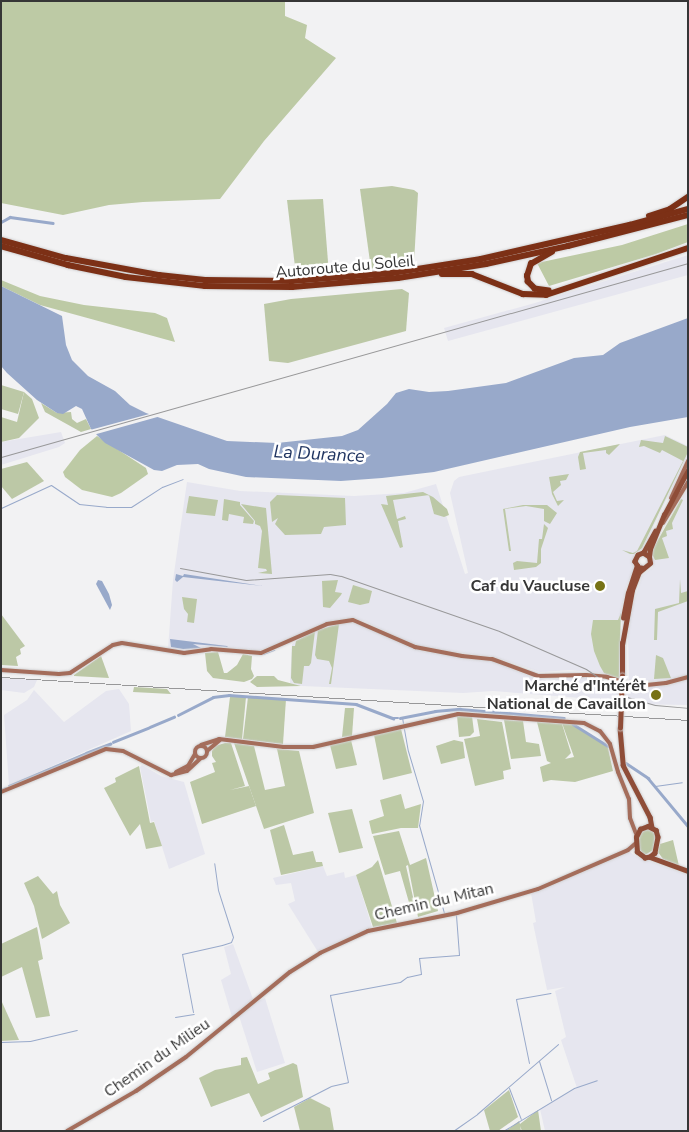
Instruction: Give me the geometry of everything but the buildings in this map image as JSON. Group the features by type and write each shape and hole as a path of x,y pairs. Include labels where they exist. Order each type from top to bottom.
{"highway":[{"path":"558,242 670,209 688,197"},
{"name":"Autoroute du Soleil","path":"1,240 111,268 159,275 249,281 344,278 392,273 481,259 558,242 688,209"},
{"name":"Autoroute du Soleil","path":"1,246 111,275 205,286 292,287 398,278 486,264 568,246 688,215"},
{"path":"568,246 537,258 531,264 527,276 531,286 539,291 555,290 688,246"},
{"path":"398,278 472,274 523,294 546,295 688,246"}],"main road":[{"path":"650,857 655,852 658,837 652,827 650,817 623,765 620,728 624,612 637,565 636,559 643,553 688,470"},
{"path":"622,645 632,590 638,574 649,565 650,549 664,515"},
{"path":"643,553 649,557"},
{"path":"637,565 643,568"},
{"path":"643,805 648,817 644,826 636,834 636,852 643,857 650,857 688,871"},
{"path":"644,826 652,827"},
{"path":"655,852 665,864"}],"street":[{"path":"664,515 688,461"},
{"path":"659,526 688,482"},
{"path":"1,670 70,673 113,645 122,643 167,652 184,653 211,649 261,653 327,624 353,620 415,647 492,659 538,676 586,674 607,677 637,686 666,683 688,677"},
{"path":"165,773 178,772 188,766 195,754 196,748 214,740 284,747 313,746 458,714 584,723 600,731 610,744 629,800 632,824 636,834"},
{"path":"1,792 106,749 123,751 165,773 174,775 184,772 200,758 206,756 213,744 222,740"},
{"path":"201,745 208,751"},
{"path":"195,754 200,758"},
{"path":"632,824 644,826"},
{"name":"Chemin du Mitan","path":"256,999 304,962 354,936 374,929 457,913 538,889 628,850 636,843"},
{"path":"628,850 636,852"},
{"name":"Chemin du Milieu","path":"67,1131 136,1091 186,1057 256,999"}],"shaded area":[{"path":"688,255 688,275 448,341 444,328 535,303"},
{"path":"61,432 65,443 59,447 1,465 1,442"},
{"path":"665,435 688,446 688,455 643,549 636,553 633,561 634,569 626,587 621,611 619,680 602,673 570,670 540,672 494,657 418,647 364,621 353,619 341,620 259,651 220,648 185,652 168,649 173,580 187,482 240,491 354,496 404,493 436,484 465,574 468,573 450,493 454,481 459,477"},
{"path":"688,488 688,675 670,680 629,682 628,636 631,611 642,576 653,567 653,549"},
{"path":"356,622 421,651 492,661 534,678 547,680 587,677 599,679 618,694 618,701 493,691 463,693 302,686 290,683 292,644 325,626"},
{"path":"1,678 37,680 34,687 24,693 1,690"},
{"name":"Marché d'Intérêt National de Cavaillon","path":"688,679 688,705 625,704 625,686 667,686"},
{"path":"119,689 129,704 131,731 9,785 4,715 27,700 34,690 64,722 106,691"},
{"path":"142,765 161,776 184,782 205,854 169,869 154,821 151,822 140,767"},
{"path":"630,852 637,857 688,875 688,1131 545,1131 540,1109 577,1088 561,1040 566,1037 555,991 565,987 547,990 533,923 536,922 531,893"},
{"path":"323,866 327,876 344,872 345,878 356,875 372,927 318,952 288,904 295,901 291,883 276,885 273,878"},
{"path":"233,944 253,999 232,1017 221,980 231,974 224,947"},
{"path":"265,998 285,1063 257,1072 239,1016 252,1004"}],"green space":[{"path":"1,1 285,1 285,16 307,25 305,38 336,58 264,141 220,199 109,205 63,215 1,203"},
{"path":"392,186 414,190 418,193 414,262 371,269 360,189"},
{"path":"323,199 329,274 296,275 287,200"},
{"path":"688,224 688,242 656,254 549,286 537,263 622,245"},
{"path":"1,280 40,296 84,305 155,313 167,318 175,342 40,305 1,286"},
{"path":"402,289 409,293 406,331 288,363 269,361 264,304 291,299"},
{"path":"1,385 24,392 18,414 1,409"},
{"path":"24,392 32,399 39,418 19,438 1,442 1,417 17,422"},
{"path":"41,403 57,413 71,412 72,419 77,423 86,419 91,429 81,432 45,412"},
{"path":"97,436 146,468 148,474 112,497 82,490 65,477 63,472 80,450"},
{"path":"665,436 688,447 688,452 642,548 634,554 630,554 622,550 633,553 637,551 683,461 662,450 660,453 644,446 639,447 641,440 663,443"},
{"path":"620,444 609,455 606,453 606,450 583,453 586,469 580,470 578,457 580,452"},
{"path":"27,462 44,481 12,499 1,486 1,469"},
{"path":"569,474 566,480 560,481 561,485 553,492 557,501 564,500 558,506 552,494 549,477"},
{"path":"423,492 429,495 393,500 397,519 405,516 406,519 398,521 403,547 400,548 381,504 388,505 386,496"},
{"path":"277,495 345,498 346,525 324,527 321,534 285,535 275,524 278,518 272,522 270,502"},
{"path":"429,495 447,509 449,515 444,517 434,514"},
{"path":"189,496 218,500 215,516 186,513"},
{"path":"224,499 240,502 240,505 254,521 253,524 243,523 244,517 229,514 228,521 222,520"},
{"path":"681,499 683,500 672,523 673,529 666,531 667,536 662,538 669,558 655,560 652,554 653,549"},
{"path":"241,504 266,508 272,574 258,573 267,571 266,569 258,568 262,531"},
{"path":"523,505 547,505 557,513 550,524 544,521 544,509 526,506 505,509 511,551 509,551 503,509"},
{"path":"544,524 548,528 541,549 541,563 536,567 514,570 513,563 517,561 537,563 539,539 542,539"},
{"path":"680,579 681,593 688,591 688,601 658,612 657,640 654,640 655,609 679,603"},
{"path":"338,580 335,592 342,593 341,595 330,608 323,607 322,581"},
{"path":"353,585 372,591 369,603 360,605 348,602"},
{"path":"182,597 197,599 194,623 187,622 188,614 184,609"},
{"path":"621,613 619,679 604,673 594,651 591,634 593,620 618,620"},
{"path":"1,614 25,646 20,649 21,654 16,657 18,666 1,665"},
{"path":"339,624 331,684 329,684 332,668 329,661 317,659 315,655 318,630"},
{"path":"315,631 311,663 309,666 304,666 302,684 294,683 291,678 292,646 295,646 296,641"},
{"path":"218,652 224,673 227,673 237,665 243,654 252,656 251,669 254,676 252,679 244,682 213,678 207,671 205,653"},
{"path":"656,655 663,658 671,678 654,679"},
{"path":"101,656 109,678 74,676 74,675"},
{"path":"257,676 274,676 278,680 301,686 257,687 250,682"},
{"path":"134,687 167,689 171,694 133,692"},
{"path":"230,697 246,697 242,739 225,737"},
{"path":"248,697 286,699 283,744 243,739"},
{"path":"345,708 354,708 352,736 342,737"},
{"path":"457,716 472,716 474,732 470,736 459,737"},
{"path":"477,719 502,722 511,769 503,771 504,779 475,786 464,739 480,736"},
{"path":"504,720 523,721 526,742 539,744 541,756 511,759"},
{"path":"537,722 562,724 571,753 565,759 574,757 562,723 572,724 601,742 608,748 613,771 575,782 551,780 543,782 540,767 551,763 547,761"},
{"path":"401,729 412,773 383,780 374,735"},
{"path":"351,740 357,765 336,769 330,745"},
{"path":"454,740 463,742 465,758 441,764 436,746"},
{"path":"231,743 245,786 230,790 249,786 256,806 202,824 190,782 215,772 212,763 216,762 212,756 212,751 215,746"},
{"path":"234,743 254,746 265,790 285,786 277,749 299,751 314,813 264,829"},
{"path":"139,766 150,823 154,822 162,846 146,849 140,824 130,836 104,788 116,782 115,778"},
{"path":"401,794 405,809 421,804 418,828 401,828 372,834 369,821 384,816 380,800"},
{"path":"352,809 363,848 339,853 328,813"},
{"path":"284,825 293,855 313,851 316,862 322,862 323,866 281,875 270,830"},
{"path":"647,829 654,832 655,836 653,850 645,855 639,849 638,836 641,831"},
{"path":"399,831 410,865 426,858 438,911 418,917 408,865 406,866 415,906 410,906 400,871 385,875 373,836"},
{"path":"673,840 679,866 663,859 658,852 660,844"},
{"path":"378,860 397,923 373,927 356,875 372,867"},
{"path":"38,876 53,894 57,891 60,905 70,923 42,939 34,906 24,883"},
{"path":"37,927 43,959 38,961 50,1016 36,1018 22,967 1,977 1,944"},
{"path":"1,1000 19,1040 1,1041"},
{"path":"247,1057 258,1084 270,1079 268,1073 293,1063 297,1065 303,1097 261,1117 249,1093 211,1107 199,1078 215,1070 241,1065 241,1058"},
{"path":"509,1090 518,1117 498,1131 490,1131 484,1110"},
{"path":"310,1098 330,1108 334,1131 300,1131 294,1107"},
{"path":"538,1110 541,1131 522,1131 520,1126 521,1131 506,1131 519,1121 520,1124"}],"water":[{"name":"La Durance","path":"1,286 62,316 66,345 72,360 88,376 115,391 130,405 146,413 227,441 277,443 342,436 358,430 387,404 396,393 409,389 429,392 448,391 506,383 574,358 603,355 620,343 688,318 688,417 630,427 434,472 382,478 341,481 246,477 209,469 198,464 177,465 162,471 154,470 105,443 91,429 82,409 76,406 63,414 57,413 37,400 1,366"},
{"path":"176,574 263,586 183,577 177,582 175,580"},
{"path":"98,580 102,581 109,594 112,605 110,610 96,584"},
{"path":"170,639 228,647 193,644 201,648 183,649 171,647"}],"pier":[{"path":"153,413 161,416 93,435 90,430"}],"waterway":[{"path":"1,222 10,217 53,223"},
{"path":"1,508 51,485 79,504 131,507 162,487 183,479"},
{"path":"263,654 274,650"},
{"path":"178,715 213,697 229,695 356,704 393,718 398,718"},
{"path":"400,718 435,711 460,709 564,718"},
{"path":"150,727 174,717"},
{"path":"402,717 403,723"},
{"path":"573,724 608,746"},
{"path":"113,742 148,728"},
{"path":"404,729 408,751 423,801 419,825 444,913 454,912"},
{"path":"86,753 110,744"},
{"path":"9,786 84,754"},
{"path":"626,763 648,778 688,826"},
{"path":"655,786 682,782"},
{"path":"1,790 6,788"},
{"path":"193,1012 182,954 222,945 231,942 233,937 218,890 214,863"},
{"path":"263,1121 331,1086 348,1082 330,995 400,982 407,977 421,974 419,958 459,955 456,915"},
{"path":"529,1063 516,999 550,993"},
{"path":"175,1017 194,1014"},
{"path":"1,1042 30,1041 77,1030"},
{"path":"453,1131 477,1114 558,1044"},
{"path":"539,1061 551,1100"},
{"path":"503,1131 574,1088 597,1080"},
{"path":"509,1088 521,1119"}],"railway":[{"path":"1,457 688,263"},
{"path":"180,568 246,580 330,574 341,576 499,631 586,669 627,697 655,705 688,708"},
{"path":"1,677 688,720"}],"place":[{"name":"Caf du Vaucluse","path":"600,586"},
{"name":"Marché d'Intérêt National de Cavaillon","path":"656,695"}]}
